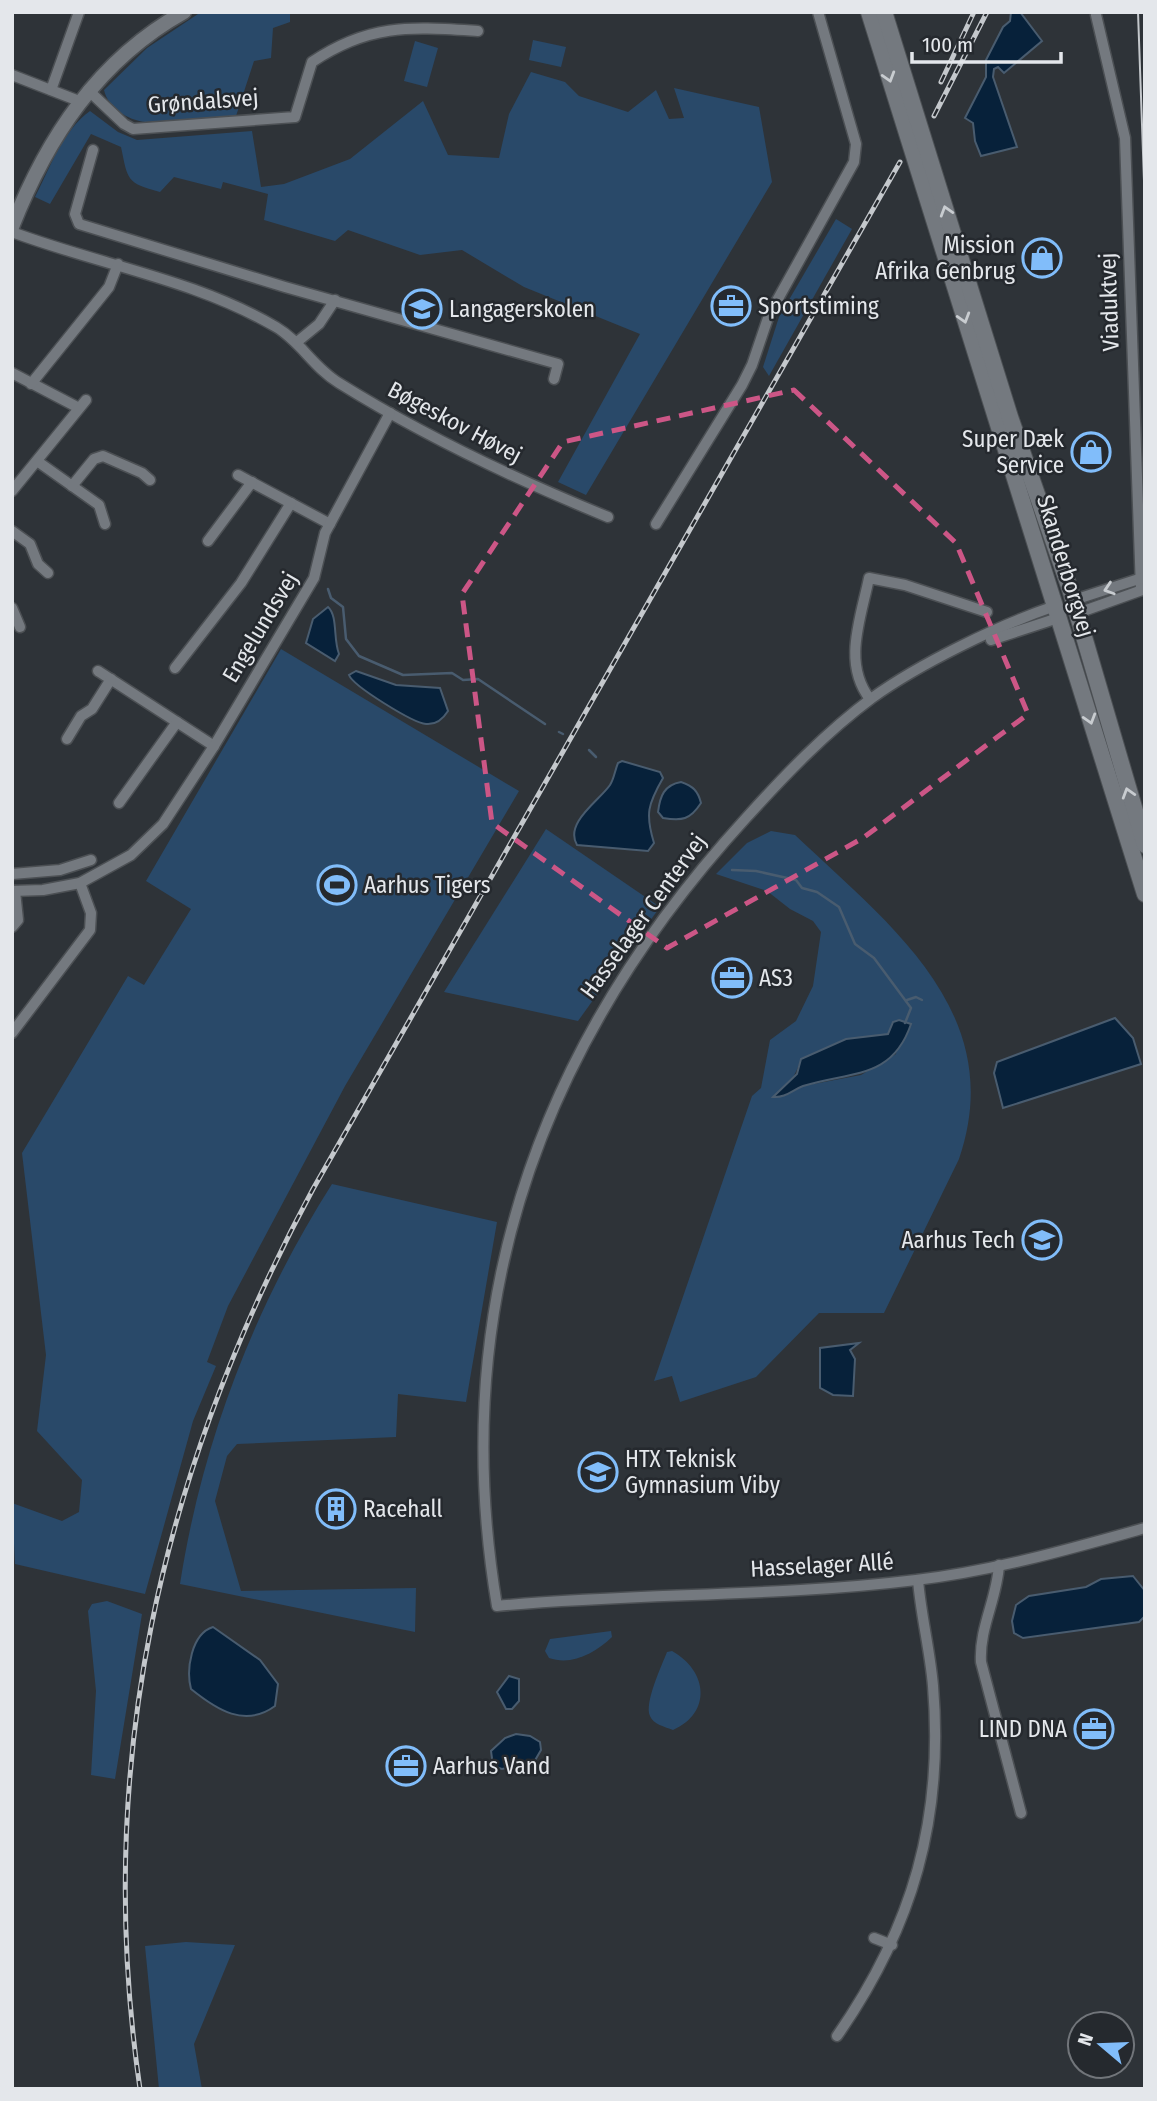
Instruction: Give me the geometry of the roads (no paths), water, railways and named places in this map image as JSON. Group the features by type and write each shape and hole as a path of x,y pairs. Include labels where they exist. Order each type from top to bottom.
{"main road":[{"name":"Skanderborgvej","path":"869,12 1022,503 1066,609 1113,740 1145,845"},
{"name":"Skanderborgvej","path":"884,12 1006,404 1145,894"}],"street":[{"path":"51,90 79,12"},
{"path":"12,230 45,152 84,95 136,44 184,12"},
{"path":"656,524 742,385 769,315 853,162 856,144 818,12"},
{"name":"Viaduktvej","path":"1097,15 1125,138 1143,584"},
{"name":"Grøndalsvej","path":"12,75 51,90 84,95 124,124 139,129 295,117 312,62 347,41 387,29 406,27 478,32"},
{"path":"93,150 75,214 79,224 558,364 554,379"},
{"name":"Bøgeskov Høvej","path":"12,230 67,253 118,264 204,293 277,327 297,342 336,381 390,413 475,459 608,517"},
{"path":"31,384 109,287 118,264"},
{"path":"297,342 319,324 334,300"},
{"path":"12,373 31,384 83,404 12,491"},
{"name":"Engelundsvej","path":"12,927 18,920 14,891 80,883 131,855 153,835 177,806 314,578 330,524 390,413"},
{"path":"72,486 94,459 103,456 142,473 150,480"},
{"path":"37,461 99,505 105,524"},
{"path":"238,475 330,524"},
{"path":"208,541 252,482"},
{"name":"Engelundsvej","path":"175,668 241,583 291,503"},
{"path":"14,536 30,544 38,564 48,572"},
{"path":"870,699 858,680 854,649 869,578 905,585 987,612"},
{"path":"1066,609 1143,584"},
{"path":"1066,609 1143,584"},
{"path":"12,608 20,627"},
{"name":"Hasselager Centervej","path":"968,645 1066,609"},
{"name":"Hasselager Centervej","path":"497,1605 482,1468 487,1357 502,1264 528,1173 552,1109 604,1006 670,909 716,850 764,798 870,699 920,668 968,645 1066,609"},
{"path":"98,671 214,746"},
{"path":"67,739 81,716 92,709 111,679"},
{"path":"119,803 177,722"},
{"path":"12,874 60,870 91,860"},
{"path":"60,870 64,887"},
{"path":"12,1033 90,930 90,913 80,883"},
{"name":"Hasselager Allé","path":"497,1605 918,1580 999,1566 1145,1528"},
{"path":"999,1566 998,1587 980,1641 981,1662 1021,1813"},
{"path":"837,2036 867,1993 892,1945 920,1866 934,1787 933,1683 918,1580"},
{"path":"874,1938 892,1945"}],"waterway":[{"path":"328,589 331,598 343,607 346,639 359,656 403,675 452,673 463,680 478,679 545,724"},
{"path":"559,732 563,734"},
{"path":"589,750 596,757"},
{"path":"732,870 756,871 796,880 802,888 817,892 839,907 855,944 874,958 911,1008 905,1023"},
{"path":"907,1000 916,997 922,1000"}],"tram line":[{"path":"1138,12 1145,209"}],"railway":[{"path":"941,82 974,12"},
{"path":"934,116 987,12"},
{"path":"140,2089 128,1970 126,1852 134,1738 152,1625 179,1514 215,1404 260,1296 313,1189 900,162"}],"place":[{"name":"Mission Afrika Genbrug","path":"1042,258"},
{"name":"Sportstiming","path":"731,306"},
{"name":"Langagerskolen","path":"422,309"},
{"name":"Super Dæk Service","path":"1091,452"},
{"name":"Aarhus Tigers","path":"337,885"},
{"name":"AS3","path":"732,978"},
{"name":"Aarhus Tech","path":"1042,1240"},
{"name":"HTX Teknisk Gymnasium Viby","path":"598,1472"},
{"name":"Racehall","path":"336,1509"},
{"name":"LIND DNA","path":"1094,1729"},
{"name":"Aarhus Vand","path":"406,1766"}]}
